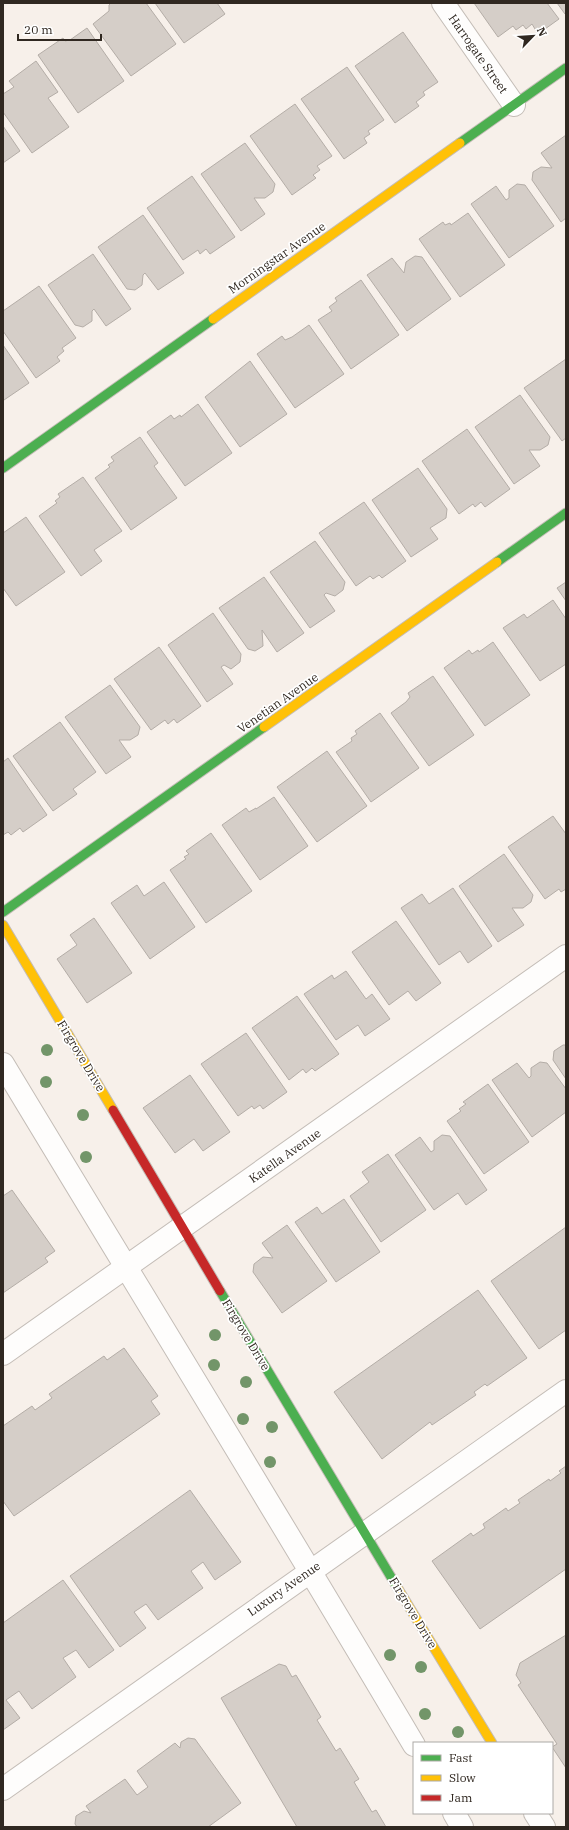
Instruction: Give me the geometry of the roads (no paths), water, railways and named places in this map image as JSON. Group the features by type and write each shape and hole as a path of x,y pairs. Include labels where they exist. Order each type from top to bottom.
{"street":[{"name":"Harrogate Street","path":"442,3 514,105"},
{"name":"Morningstar Avenue","path":"3,468 566,68"},
{"name":"Venetian Avenue","path":"3,912 566,513"},
{"name":"Firgrove Drive","path":"3,925 364,1533 491,1742"},
{"name":"Katella Avenue","path":"3,1354 126,1269 566,956"},
{"path":"3,1064 126,1269 311,1571 413,1743"},
{"name":"Luxury Avenue","path":"3,1788 566,1391"},
{"path":"455,1814 462,1827"},
{"path":"536,1814 544,1827"}]}
